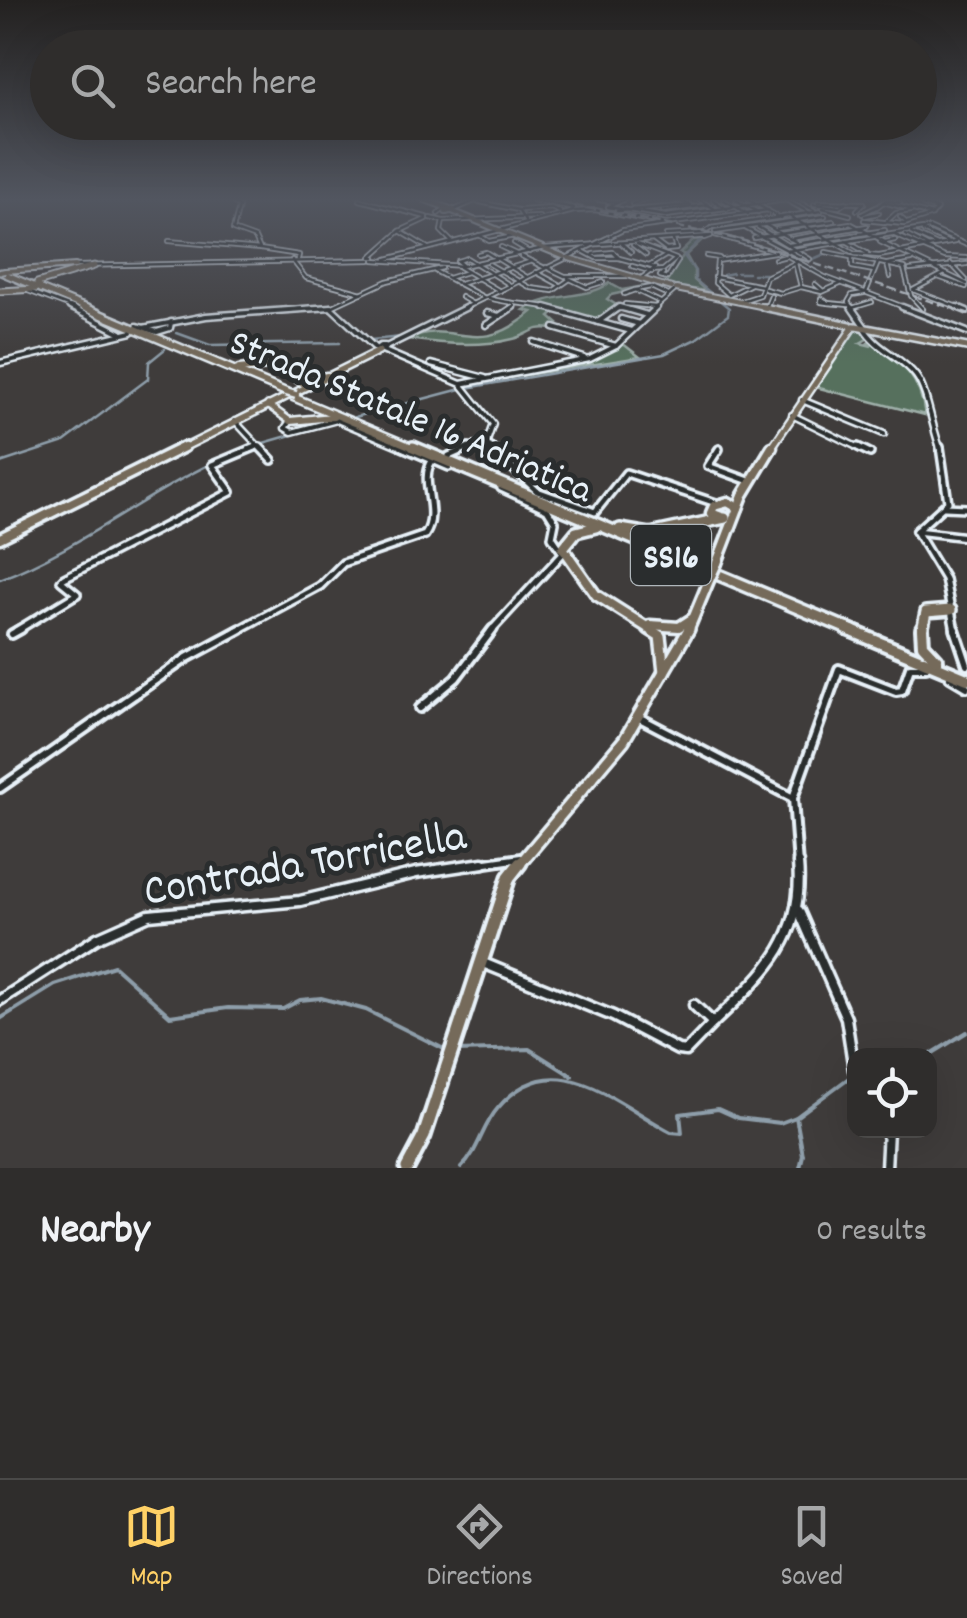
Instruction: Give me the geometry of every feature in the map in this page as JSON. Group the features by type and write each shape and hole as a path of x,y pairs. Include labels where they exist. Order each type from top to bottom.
{"highway":[{"path":"17,279 37,280 57,269 94,266"},
{"path":"2,291 40,289 39,281 73,268"},
{"path":"2,273 17,284 2,291"},
{"name":"Strada Statale 16 Adriatica","path":"2,273 967,677"},
{"name":"Strada Statale 16 Adriatica","path":"2,273 967,677"},
{"path":"146,331 231,367 278,365 300,382"},
{"path":"259,366 254,376 316,409 318,415 312,421"},
{"path":"289,394 300,382 327,376"},
{"path":"290,421 336,417 401,442"},
{"path":"558,508 576,521 576,532"},
{"path":"608,526 643,534 696,524 712,514 733,513"},
{"path":"561,546 576,532 590,526 618,533"},
{"path":"668,530 658,541 670,552"},
{"path":"854,628 908,648 919,639 928,610 954,609"},
{"path":"919,639 931,658 967,677"}],"main road":[{"path":"559,255 670,290 856,322 967,347"},
{"path":"2,273 57,269"},
{"path":"406,1168 424,1136 509,877 521,858 610,758 638,716 684,640 717,563 733,513 792,415 856,322"},
{"path":"327,376 380,347"},
{"path":"0,538 248,415 275,408 289,394"},
{"path":"275,408 290,421"},
{"path":"729,530 712,514 720,502 750,485"},
{"path":"720,502 733,513"},
{"path":"561,546 596,595 642,622 684,640"},
{"path":"663,632 693,618"},
{"path":"663,632 664,674"}],"street":[{"path":"295,260 299,255 296,255"},
{"path":"373,258 377,255"},
{"path":"373,258 386,261 410,255"},
{"path":"457,266 457,261 488,255"},
{"path":"491,255 527,277"},
{"path":"484,263 518,255"},
{"path":"499,260 518,255 585,286 632,276"},
{"path":"380,347 572,255"},
{"path":"565,257 572,255"},
{"path":"587,260 591,255"},
{"path":"607,255 651,270"},
{"path":"640,279 651,270 659,255"},
{"path":"655,259 663,255"},
{"path":"632,266 663,270 660,276 666,278 677,260 671,255"},
{"path":"751,284 729,295 715,284 717,261 759,255"},
{"path":"775,259 787,255"},
{"path":"789,255 843,284 967,332"},
{"path":"803,255 810,259"},
{"path":"844,255 866,255"},
{"path":"851,255 907,269 966,264"},
{"path":"873,255 887,255"},
{"path":"904,255 940,276 966,283"},
{"path":"940,255 967,258"},
{"path":"943,255 966,283"},
{"path":"706,256 722,260"},
{"path":"854,256 852,268 875,272"},
{"path":"866,292 880,256"},
{"path":"477,257 519,281 553,291 578,273 604,281"},
{"path":"477,257 491,275 510,286"},
{"path":"94,266 373,258 457,266 500,290"},
{"path":"509,258 561,285"},
{"path":"655,259 664,264"},
{"path":"295,260 306,278 362,294"},
{"path":"887,264 914,260"},
{"path":"866,270 867,261"},
{"path":"460,284 532,262"},
{"path":"746,302 763,289 766,277 798,262"},
{"path":"798,262 800,287"},
{"path":"887,264 890,277"},
{"path":"146,331 170,322 331,307 432,270 457,266"},
{"path":"907,269 911,296 920,312"},
{"path":"432,270 486,298 514,306 550,309 631,331"},
{"path":"784,270 797,270"},
{"path":"448,278 467,272"},
{"path":"940,276 913,290 967,311"},
{"path":"715,277 751,284 771,293 800,287 824,291 843,284"},
{"path":"816,283 830,278"},
{"path":"816,283 832,288"},
{"path":"816,283 824,291"},
{"path":"461,384 587,359 616,346 670,290 652,287 624,294"},
{"path":"636,290 661,302"},
{"path":"2,291 42,295 109,323 117,334"},
{"path":"856,322 852,295 866,292"},
{"path":"766,308 771,293"},
{"path":"461,297 473,304"},
{"path":"856,322 872,302"},
{"path":"828,303 913,372 922,386 928,419 945,458 946,504"},
{"path":"625,304 656,307"},
{"path":"486,324 514,306"},
{"path":"331,307 392,353 426,366 488,378"},
{"path":"467,307 499,316"},
{"path":"598,322 618,308 647,315"},
{"path":"621,319 639,324"},
{"path":"137,326 161,332 170,328 170,322"},
{"path":"554,328 616,346"},
{"path":"0,364 132,332"},
{"path":"534,342 587,359"},
{"path":"438,368 461,384 494,428 484,441 449,456"},
{"path":"802,400 884,434"},
{"path":"792,415 870,453"},
{"path":"290,421 285,428 292,432 324,420 337,420 546,509 555,522 561,546 554,562 436,700 420,708"},
{"path":"235,422 272,460"},
{"path":"484,441 538,491 590,512 597,511 626,473 700,500 720,502"},
{"path":"12,634 77,594 62,581 64,578 230,492 212,465 258,446"},
{"path":"718,449 708,466 750,485"},
{"path":"0,788 187,658 320,586 343,563 383,553 425,535 431,526 432,503 426,470 436,461"},
{"path":"700,500 712,514"},
{"path":"946,504 967,508"},
{"path":"916,530 946,504"},
{"path":"916,530 967,537"},
{"path":"916,530 945,580 954,609 960,655 967,664"},
{"path":"851,1048 846,1018 799,911 793,798 840,668 896,691 902,690 910,667 924,666 967,687"},
{"path":"638,716 793,798"},
{"name":"Contrada Torricella","path":"0,1000 97,938 149,915 300,901 416,873 521,858"},
{"path":"480,962 613,1016 686,1051 740,998 790,936 799,911"},
{"path":"694,1005 713,1023"},
{"path":"886,1168 888,1138"}],"green space":[{"path":"687,255 694,280 706,291 661,284 611,295 607,299 618,306 597,320 560,309 550,317 558,324 551,329 540,328 501,342 461,344 408,339 438,332 495,334 532,312 524,310 546,300 591,291 609,283 622,290 667,282"},
{"path":"855,327 861,328 867,339 860,343 872,346 868,343 872,340 908,372 919,391 925,415 815,387"},
{"path":"622,343 640,357 464,385 597,358"}],"waterway":[{"path":"685,255 695,271 695,280 714,296"},
{"path":"811,260 824,255"},
{"path":"723,275 733,273"},
{"path":"737,273 748,273"},
{"path":"753,274 771,274"},
{"path":"355,417 461,389 664,354 696,339 728,315 729,308 718,299"},
{"path":"177,333 210,345 340,343"},
{"path":"371,340 402,337"},
{"path":"0,463 64,442 148,379 149,362 165,349"},
{"path":"260,444 305,431"},
{"path":"0,579 60,551 234,453"},
{"path":"0,1019 55,985 114,966 170,1016 228,1008 283,1009 300,1000 321,998 366,1010 448,1051"},
{"path":"937,1050 967,1032"},
{"path":"456,1051 529,1049 572,1076"},
{"path":"796,1117 847,1079"},
{"path":"461,1168 498,1108 519,1089 541,1080 584,1084 671,1132 682,1133 680,1114 718,1109 738,1118 780,1123 796,1117"},
{"path":"796,1117 803,1155 800,1168"}],"railway":[{"path":"786,255 967,313"}]}
